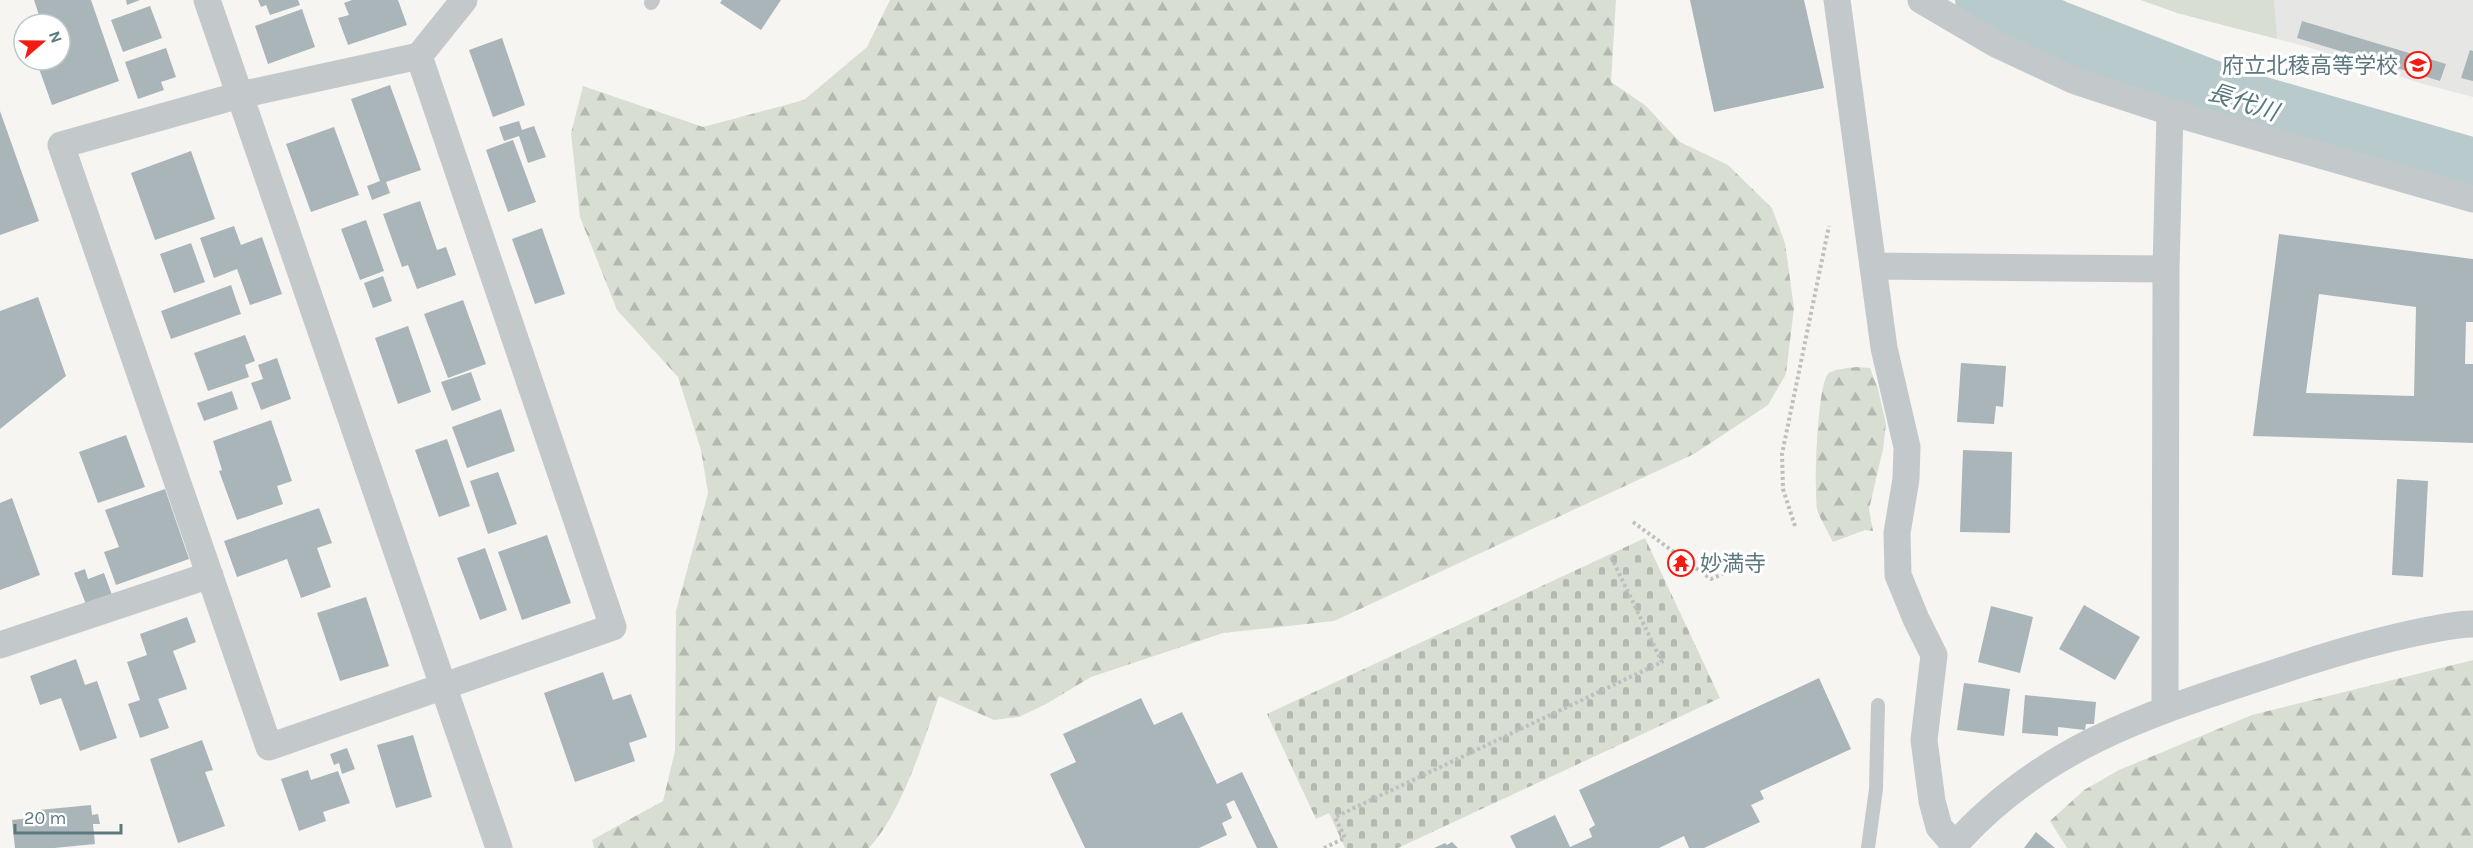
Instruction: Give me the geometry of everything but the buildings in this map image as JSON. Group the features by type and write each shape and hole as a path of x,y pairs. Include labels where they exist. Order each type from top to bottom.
{"street":[{"path":"207,0 499,848"},
{"path":"1837,0 1884,348 1906,447 1906,479 1897,533 1898,575 1934,655 1924,740 1932,801 1939,827 1953,847 2023,781 2107,733 2165,709 2342,651 2404,635 2461,624 2473,624"},
{"path":"1921,0 1996,44 2075,81 2170,112 2473,199"},
{"path":"419,56 613,627 269,747 61,145 240,95 419,56 461,1"},
{"path":"2165,709 2166,269 2170,112"},
{"path":"1873,266 2166,269"},
{"path":"0,645 210,575"}],"lane":[{"path":"1868,848 1876,789 1878,705"}],"path":[{"path":"1795,526 1783,489 1782,454 1829,226"},
{"path":"1633,522 1711,579 1729,571"},
{"path":"1324,848 1345,838 1335,817 1662,662 1611,557"}],"shaded area":[{"name":"府立北稜高等学校","path":"2141,0 2473,0 2473,97 2423,84 2304,46 2177,13"}],"green space":[{"path":"890,0 1616,0 1611,82 1645,105 1680,142 1728,165 1772,208 1785,243 1794,308 1786,374 1768,405 1694,454 1334,621 1223,633 1091,677 1019,717 994,720 939,696 919,755 901,797 881,834 869,848 594,848 592,840 663,801 675,751 676,611 708,493 701,450 678,377 617,310 580,217 571,133 583,86 703,127 804,100 867,47"},
{"path":"2141,0 2274,0 2277,39 2177,13"},
{"path":"1856,367 1870,368 1878,389 1886,424 1883,449 1869,509 1873,531 1865,530 1833,542 1818,511 1816,498 1819,415 1825,380 1829,373"},
{"path":"1645,538 1720,698 1398,848 1345,848 1329,813 1316,819 1267,714"},
{"path":"2473,660 2473,848 2067,848 2050,821 2084,790 2119,770 2252,715"}],"waterway":[{"name":"長代川","path":"1987,0 2053,31 2231,100 2473,170"}],"place":[{"name":"府立北稜高等学校","path":"2418,65"},
{"name":"妙満寺","path":"1681,563"}]}
